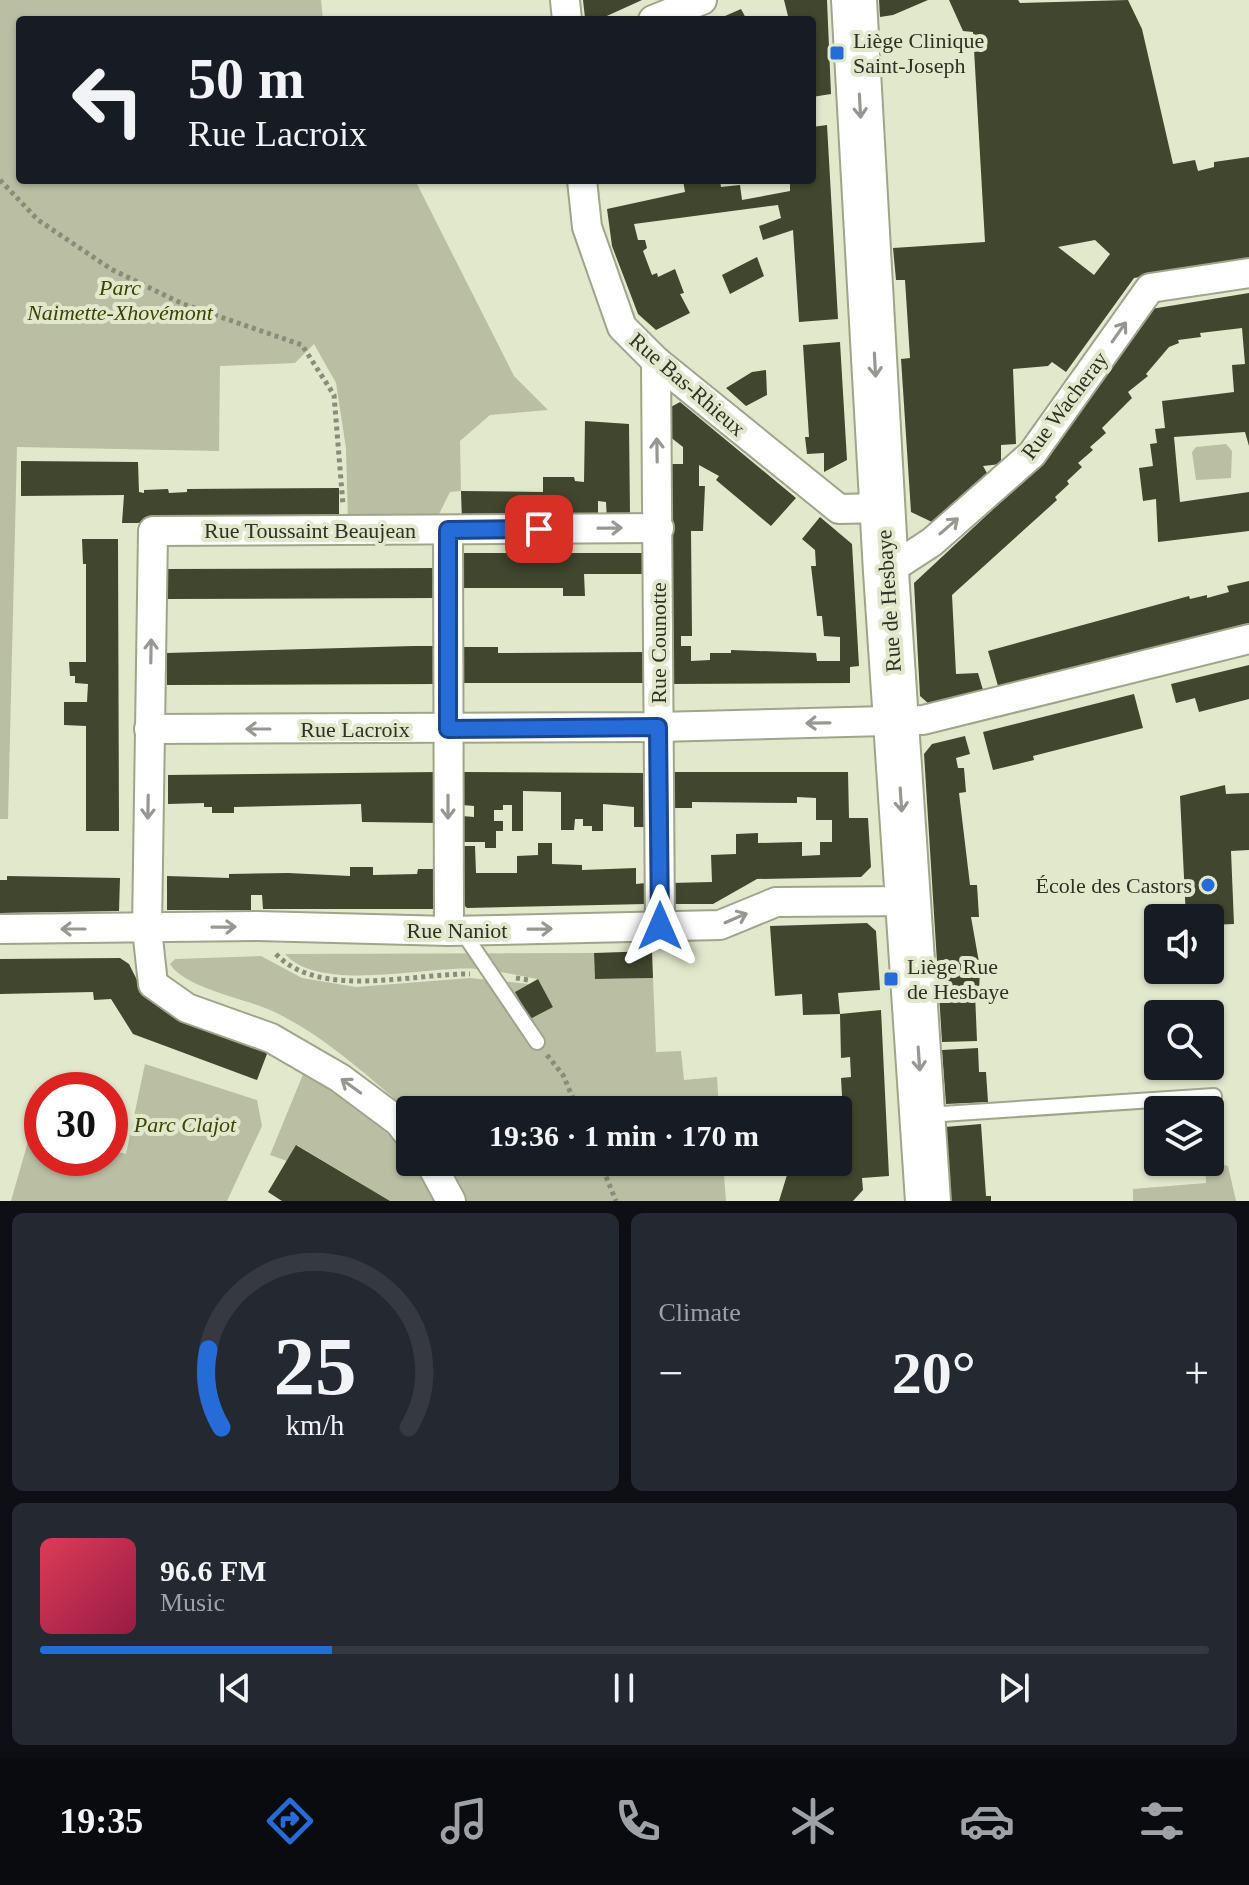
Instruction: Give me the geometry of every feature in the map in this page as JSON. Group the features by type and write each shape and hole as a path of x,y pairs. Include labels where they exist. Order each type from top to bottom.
{"main road":[{"name":"Rue de Hesbaye","path":"854,0 882,508 928,1201"}],"street":[{"path":"663,16 702,0"},
{"name":"Rue Bas-Rhieux","path":"582,184 587,227 622,327 656,361 839,509 882,508"},
{"name":"Rue Wacheray","path":"886,572 932,542 1032,454 1150,288 1249,273"},
{"name":"Rue Counotte","path":"656,361 660,926"},
{"name":"Rue Toussaint Beaujean","path":"149,729 153,531 659,528"},
{"path":"448,530 448,729 456,931"},
{"name":"Rue Lacroix","path":"149,729 448,729 896,722 932,719 1249,639"},
{"path":"149,729 147,929 153,984 187,1008 271,1038 340,1078 396,1120"},
{"name":"Rue Naniot","path":"0,929 257,926 456,931 720,925 776,902 909,901"},
{"path":"438,1176 451,1201"}],"lane":[{"path":"456,931 493,974 537,1042"},
{"path":"923,1115 1144,1101"}],"path":[{"path":"0,180 38,220 111,269 183,304 302,345 334,395 345,528"},
{"path":"257,926 277,957 297,971 323,977 397,980 493,974 528,980"},
{"path":"537,1042 563,1075 572,1096"},
{"path":"606,1176 616,1201"}],"green space":[{"name":"Parc Naimette-Xhovémont","path":"0,0 321,0 323,16 16,16 16,184 417,184 514,376 548,410 490,415 460,441 461,491 450,492 435,522 348,520 346,448 336,383 314,344 295,363 220,366 219,451 17,447 8,819 0,819"},
{"path":"1226,444 1232,451 1231,478 1196,480 1192,452 1196,447"},
{"path":"594,953 595,979 653,978 656,1052 681,1051 684,1080 717,1077 718,1096 396,1096 396,1100 308,1031 270,1010 188,980 170,964 175,959 261,956 302,978 356,987 470,978 529,984 515,992 553,1007 538,979 477,969 376,975 323,973 301,966 285,954"},
{"name":"Parc Clajot","path":"145,1064 257,1100 262,1126 227,1201 11,1201 24,1156 24,1176 128,1176 128,1145"},
{"name":"Parc Clajot","path":"306,1067 396,1136 396,1176 428,1176 441,1201 390,1201 297,1145 287,1161 270,1155"},
{"path":"1224,1165 1228,1166 1236,1201 1133,1201 1133,1189 1206,1183 1206,1176 1224,1176"},
{"path":"454,1176 724,1176 726,1201 465,1201"}],"building":[{"path":"583,0 642,0 607,16 585,16"},
{"path":"784,0 827,0 831,94 816,96 816,16 788,16"},
{"path":"879,0 928,0 893,15 880,17"},
{"path":"949,0 1018,0 1020,3 1128,0 1142,29 1173,164 1195,160 1198,171 1214,167 1214,162 1249,157 1249,260 1134,278 1066,372 1052,362 1048,366 1013,369 1016,444 1001,445 1001,464 983,466 987,473 932,522 911,512 901,359 910,358 905,280 896,280 893,248 985,242 973,32 963,31","holes":["1095,240 1110,254 1094,275 1058,247"]},
{"path":"741,9 745,16 725,16"},
{"path":"827,125 838,319 799,322 793,230 763,240 759,226 781,218 778,205 634,224 638,240 645,240 647,248 643,251 652,275 657,273 658,277 675,269 684,293 680,294 690,313 656,330 638,314 612,246 607,209 685,192 684,184 740,185 742,200 790,191 790,184 816,184 816,126"},
{"path":"757,257 764,276 730,294 722,275"},
{"path":"1249,293 1249,446 1245,432 1174,437 1180,502 1249,492 1249,531 1158,542 1156,499 1143,501 1139,468 1153,466 1150,444 1157,443 1155,429 1165,428 1162,401 1234,392 1232,365 1245,364 1242,328 1200,333 1201,337 1178,340 1179,343 1169,347 1146,374 1148,376 1128,392 1132,398 1102,428 1106,433 1078,463 1082,467 1067,481 1069,484 1055,497 1057,500 952,595 956,674 978,673 983,690 929,704 920,696 914,583 1032,473 1151,309"},
{"path":"840,342 847,460 824,472 824,453 807,454 805,437 809,437 803,345"},
{"path":"766,370 767,395 746,406 726,388 752,372"},
{"path":"680,402 796,498 771,526 716,480 719,476 699,465 699,486 705,486 703,531 691,531 692,636 681,636 681,646 691,646 691,661 710,660 710,653 731,653 731,650 816,653 817,661 840,661 840,637 824,636 822,616 817,616 811,566 816,566 815,550 802,539 820,517 852,544 859,666 850,667 850,683 670,684 669,464 683,464 683,447 669,436 669,408"},
{"path":"585,421 629,424 630,514 622,521 607,521 606,502 598,501 598,522 462,522 461,491 543,492 543,477 574,477 575,481 584,482"},
{"path":"21,461 138,462 139,492 144,493 144,490 168,489 169,493 187,492 187,489 339,488 339,522 122,523 124,495 21,496"},
{"path":"82,539 118,539 119,831 86,831 86,726 64,725 64,702 87,702 88,684 75,683 75,676 70,676 69,662 86,662 86,564 83,564"},
{"path":"461,553 646,553 646,574 584,574 585,596 563,596 563,588 461,588"},
{"path":"438,568 438,598 166,599 165,569"},
{"path":"1249,581 1249,623 998,686 988,651 1189,596 1190,599 1207,595 1207,598 1229,592 1227,586"},
{"path":"438,646 438,684 167,685 166,653"},
{"path":"461,647 498,647 498,653 647,652 647,683 461,683"},
{"path":"1249,665 1249,699 1199,712 1195,698 1176,703 1171,684"},
{"path":"1134,694 1143,728 1033,756 1034,760 993,770 983,732"},
{"path":"965,736 970,754 956,758 958,768 964,768 966,792 959,793 970,885 977,885 979,917 971,917 980,968 979,992 975,993 977,1041 942,1042 924,754 932,744"},
{"path":"438,772 438,823 362,822 361,804 234,807 234,813 212,813 212,807 204,807 204,803 168,804 168,775"},
{"path":"462,772 647,773 646,827 634,827 634,807 603,804 603,831 592,831 592,826 583,826 583,819 575,819 574,830 561,830 561,792 523,791 523,831 512,831 512,805 503,805 503,810 494,810 494,821 503,821 503,831 496,831 496,848 485,848 485,842 462,842 462,816 474,817 474,806 462,805"},
{"path":"669,772 848,772 849,818 868,818 871,867 861,877 757,879 713,904 670,904 670,883 712,882 711,855 736,854 736,834 758,833 758,843 802,842 802,856 820,855 820,842 832,842 832,820 816,820 816,798 797,797 797,803 692,802 692,808 670,808"},
{"path":"1225,785 1226,794 1249,793 1249,850 1231,851 1234,924 1224,924 1224,904 1185,904 1180,796"},
{"path":"538,843 552,843 552,864 582,865 582,870 636,868 636,884 646,883 646,904 467,908 461,902 462,846 475,846 476,873 517,873 517,856 538,855"},
{"path":"350,867 373,867 373,875 417,874 418,869 438,869 436,909 263,909 262,895 251,895 251,910 167,910 167,876 229,878 229,874 288,873 350,876"},
{"path":"7,876 120,878 119,911 0,913 0,880 7,880"},
{"path":"867,923 876,931 880,990 838,993 840,1014 803,1015 802,994 775,996 770,926"},
{"path":"652,951 653,978 595,979 594,953"},
{"path":"120,958 129,964 145,996 157,1004 270,1046 257,1080 133,1034 111,999 94,1000 93,992 0,994 0,959"},
{"path":"538,979 553,1007 530,1019 515,992"},
{"path":"881,1010 889,1176 862,1178 863,1190 853,1201 779,1201 787,1176 852,1176 852,1096 842,1096 841,1078 851,1077 850,1057 841,1058 840,1014"},
{"path":"978,1048 979,1072 986,1072 988,1102 946,1104 942,1050"},
{"path":"981,1124 986,1196 991,1196 991,1201 950,1201 945,1127"},
{"path":"296,1145 390,1201 282,1201 268,1192"}],"place":[{"name":"Liège Clinique Saint-Joseph","path":"837,53"},
{"name":"École des Castors","path":"1208,885"},
{"name":"Liège Rue de Hesbaye","path":"891,979"}],"route":[{"path":"539,529 448,530 448,729 658,727 660,926"}]}
